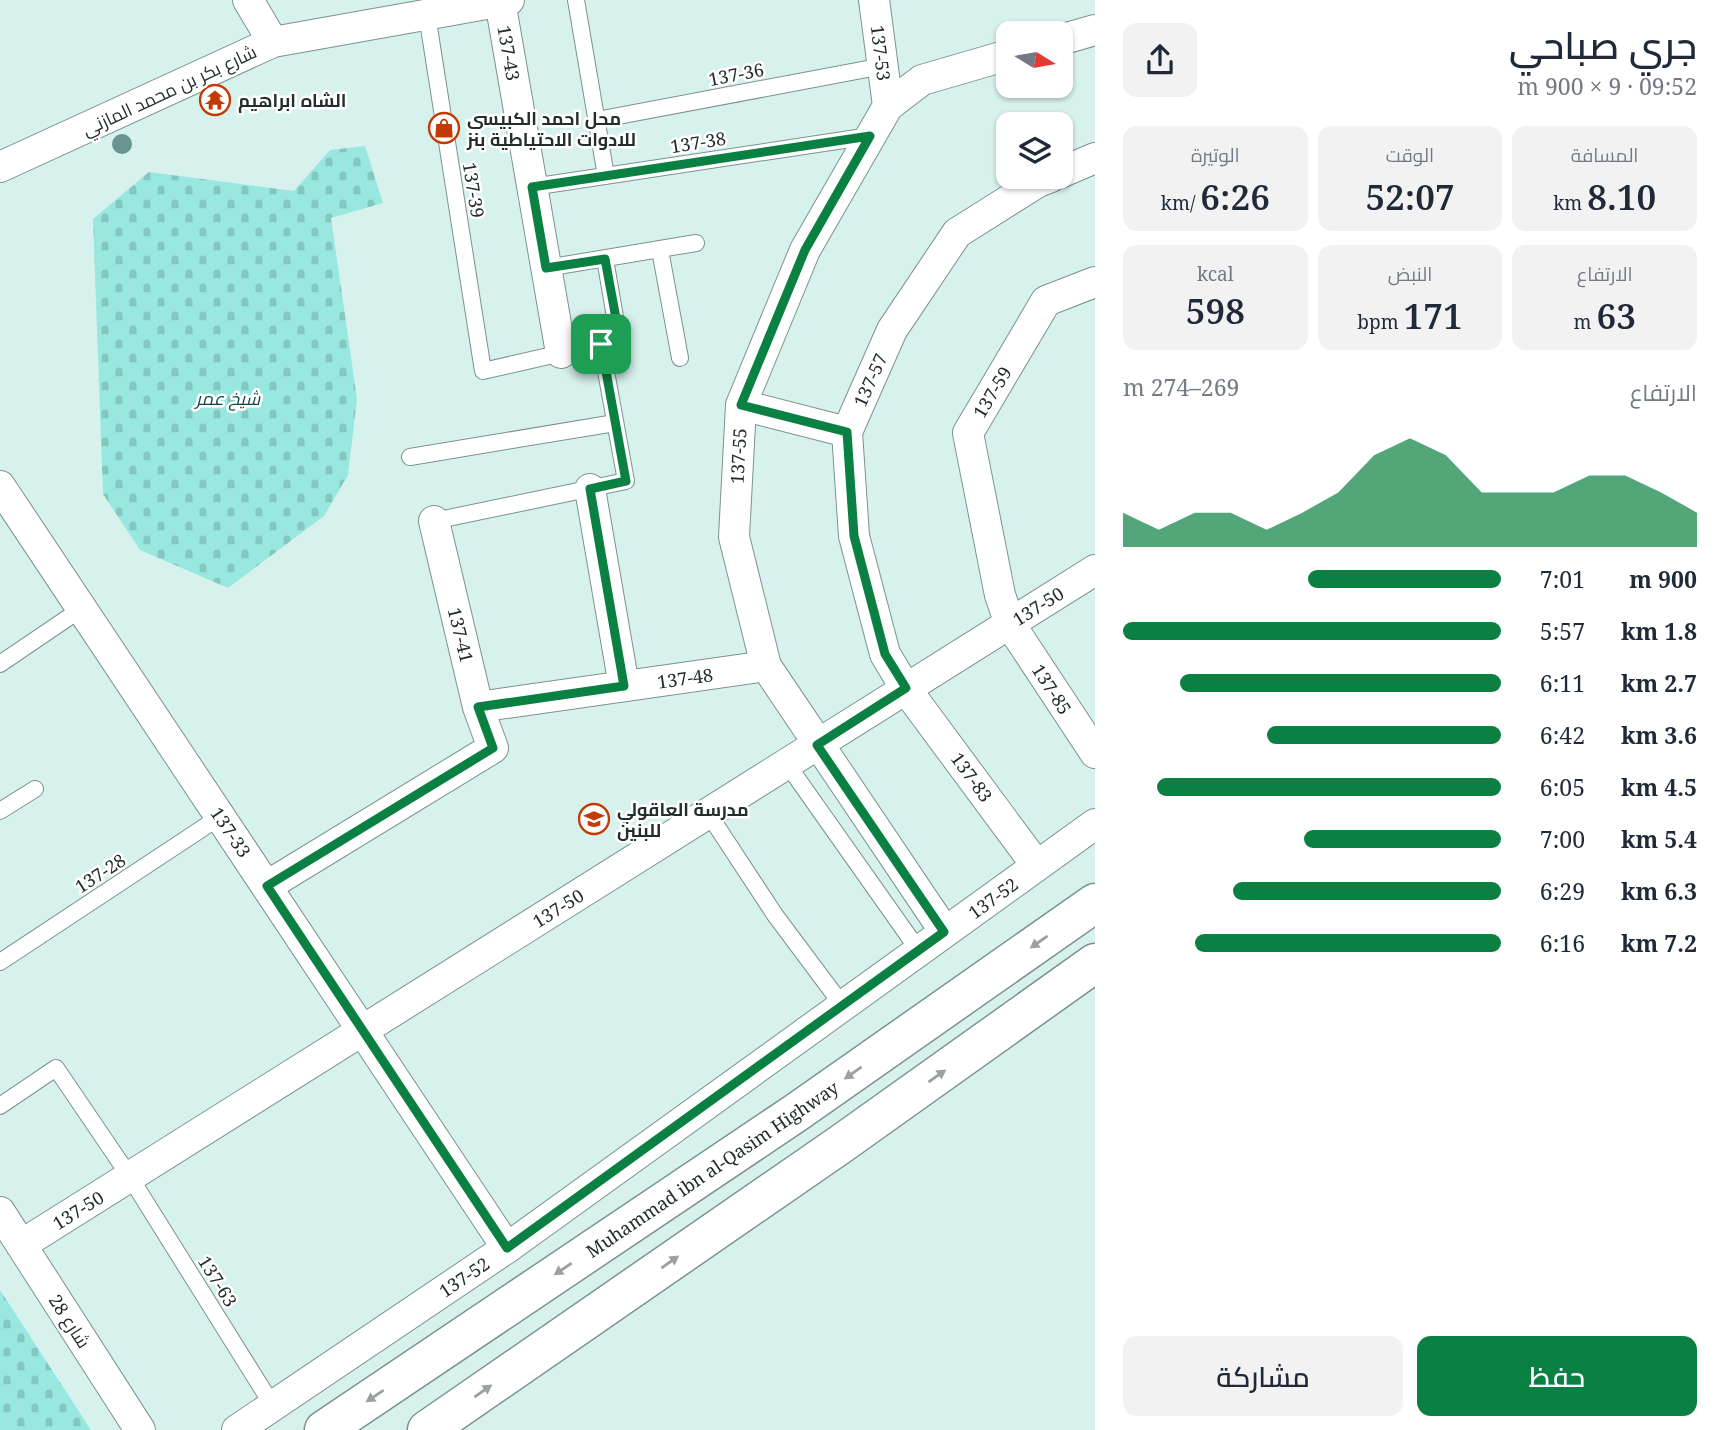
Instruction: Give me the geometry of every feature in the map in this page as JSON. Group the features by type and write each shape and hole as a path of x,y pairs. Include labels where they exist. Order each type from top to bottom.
{"highway":[{"name":"Muhammad ibn al-Qasim Highway","path":"324,1430 797,1112 1095,903"},
{"path":"427,1430 841,1144 1095,964"}],"street":[{"path":"248,0 273,42"},
{"name":"137-53","path":"874,0 888,106"},
{"name":"شارع بكر بن محمد المازني","path":"0,167 273,42 504,1"},
{"name":"137-43","path":"504,1 561,353"},
{"path":"1073,36 1095,30"},
{"name":"137-55","path":"944,932 766,666 734,537 741,405 805,250 888,106 922,80 996,58"},
{"path":"1073,167 1095,158"},
{"name":"137-57","path":"906,688 885,654 854,536 847,432 892,330 957,233 1027,189"},
{"name":"137-59","path":"1010,624 1000,595 968,433 1046,301 1095,282"},
{"path":"741,405 847,432"},
{"name":"137-33","path":"0,486 507,1248"},
{"path":"590,489 624,686"},
{"name":"137-41","path":"267,886 493,748 478,707 433,521"},
{"name":"137-50","path":"21,1245 1095,570"},
{"name":"137-85","path":"1010,624 1095,753"},
{"name":"137-48","path":"478,707 766,666"},
{"name":"137-83","path":"906,688 1037,866"},
{"name":"137-52","path":"237,1430 507,1248 1095,824"},
{"name":"شارع 28","path":"0,1212 140,1430"}],"lane":[{"path":"576,0 606,176"},
{"name":"137-39","path":"426,15 483,371 561,353"},
{"name":"137-36","path":"597,120 883,66"},
{"name":"137-38","path":"532,187 870,136"},
{"path":"546,268 696,243"},
{"path":"660,250 680,358"},
{"path":"561,353 620,340 605,259"},
{"path":"433,521 626,481 601,344"},
{"path":"410,457 615,423"},
{"path":"0,664 81,609"},
{"path":"787,764 919,951"},
{"path":"0,811 35,789"},
{"path":"708,813 775,915 843,1006"},
{"name":"137-28","path":"0,962 221,816"},
{"name":"137-63","path":"0,1106 56,1068 130,1177 273,1406"}],"green space":[{"name":"شيخ عمر","path":"365,146 383,203 331,218 357,399 348,475 324,516 228,588 140,550 103,494 93,219 149,172 294,191 330,150"},
{"path":"0,1290 91,1430 0,1430"}],"place":[{"name":"الشاه ابراهيم","path":"215,100"},
{"name":"محل احمد الكبيسي للادوات الاحتياطية بنز","path":"444,128"},
{"name":"مدرسة العاقولي للبنين","path":"594,819"}],"route":[{"path":"870,136 805,250 741,405 847,432 854,536 885,654 906,688 817,745 944,932 507,1248 267,886 493,748 478,707 624,686 590,489 626,481 601,344 620,340 605,259 546,268 532,187 870,136"}]}
